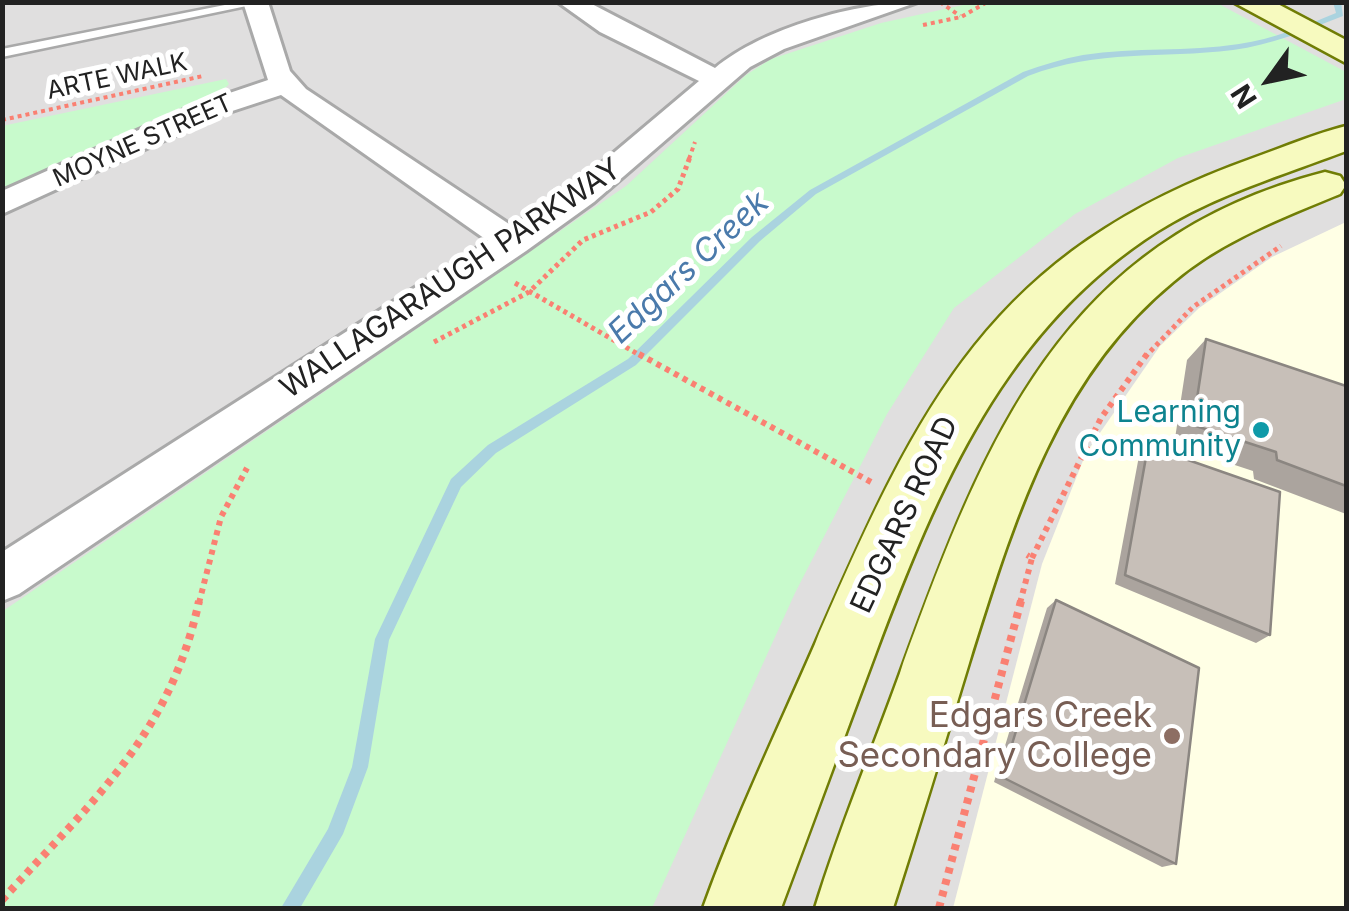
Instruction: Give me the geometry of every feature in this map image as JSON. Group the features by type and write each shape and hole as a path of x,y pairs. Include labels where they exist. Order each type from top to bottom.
{"main road":[{"path":"1268,8 1335,42"},
{"name":"EDGARS ROAD","path":"742,908 906,499 940,430 975,375 1024,317 1065,277 1146,220 1346,138"},
{"path":"854,908 996,488 1040,404 1114,308 1157,270 1220,231 1346,177"}],"street":[{"path":"570,2 610,27 717,79"},
{"path":"255,3 270,57 285,84 514,243"},
{"name":"WALLAGARAUGH PARKWAY","path":"2,578 583,195 717,79 775,43 902,9"},
{"name":"MOYNE STREET","path":"2,204 208,110 285,84"}],"lane":[{"path":"2,53 255,3"}],"path":[{"path":"940,2 960,17"},
{"path":"902,9 960,17 987,2"},
{"name":"ARTE WALK","path":"2,120 220,72"},
{"path":"421,348 529,292 583,240 651,212 678,189 687,174 699,131"},
{"path":"1032,558 1086,439 1138,361 1213,289 1282,245"},
{"path":"547,302 815,455"},
{"path":"2,900 141,742 163,711 179,675 222,510 234,486 261,456"}],"shaded area":[{"path":"3,3 1346,3 1346,908 3,908"},
{"name":"Edgars Creek Secondary College","path":"1346,222 1346,908 953,908 1042,564 1086,453 1160,346 1199,308 1272,257"}],"green space":[{"path":"972,3 1217,3 1346,72 1346,99 1178,158 1075,214 954,308 887,414 795,593 652,908 3,908 3,611 626,186 746,75 771,59 881,23"},
{"path":"226,79 229,84 214,99 3,194 2,126"}],"building":[{"name":"Learning Community","path":"1206,339 1346,386 1346,486 1277,460 1276,452 1193,425"},
{"path":"1148,446 1280,492 1270,635 1125,575"},
{"path":"1056,600 1199,668 1176,864 1002,777"}],"waterway":[{"name":"Edgars Creek","path":"290,908 335,834 360,767 382,639 456,483 492,449 632,362 756,239 813,192 1025,74 1053,64 1111,54 1258,43 1340,14 1337,2"}],"place":[{"name":"Learning Community","path":"1261,430"},
{"name":"Edgars Creek Secondary College","path":"1172,736"}]}
